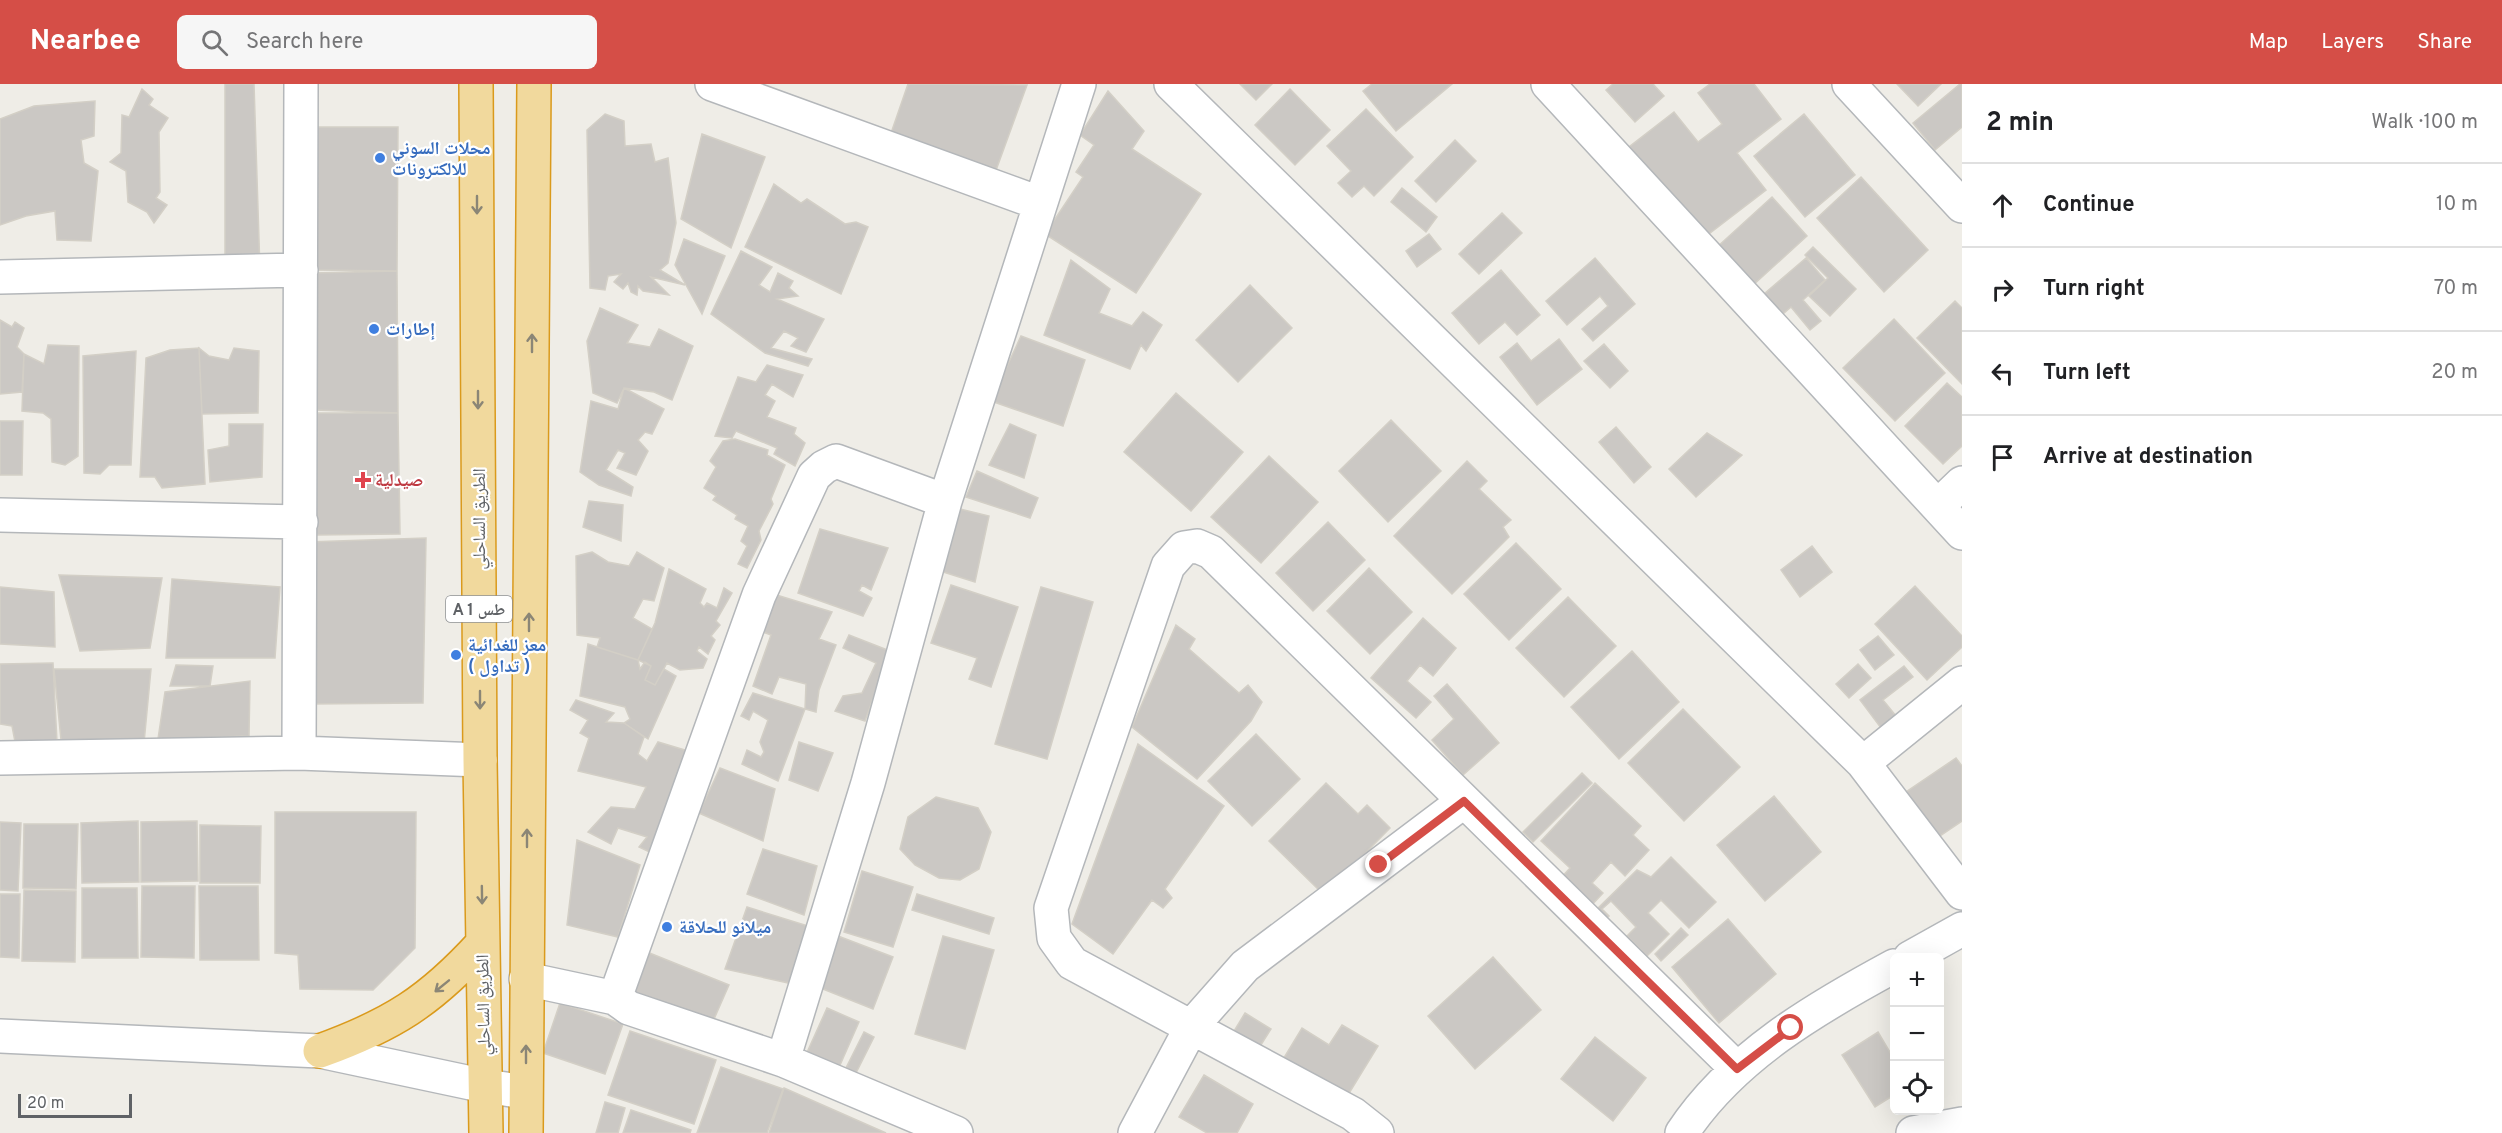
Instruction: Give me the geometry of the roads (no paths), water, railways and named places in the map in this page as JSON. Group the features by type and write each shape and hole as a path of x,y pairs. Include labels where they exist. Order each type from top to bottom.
{"highway":[{"name":"الطريق الساحلي","path":"476,84 480,760 486,1133"},
{"name":"A 1 طس","path":"526,1133 534,84"},
{"path":"320,1051 365,1034 411,1010 449,980 482,944"}],"street":[{"path":"299,753 301,84"},
{"path":"712,84 1039,204"},
{"path":"783,1060 868,783 945,501 1079,84"},
{"path":"1171,84 1863,763 1962,893"},
{"path":"1548,84 1962,533"},
{"path":"1850,84 1962,206"},
{"path":"0,278 302,270"},
{"path":"615,998 759,595 814,476 824,467 836,461 945,501"},
{"path":"1938,506 1962,483"},
{"path":"0,515 301,522"},
{"path":"1377,1133 1353,1114 1072,963 1054,938 1051,908 1168,566 1184,548 1197,546 1211,552 1737,1069"},
{"path":"1863,763 1962,683"},
{"path":"0,758 299,753 480,760"},
{"path":"1135,1133 1192,1026 1245,966 1464,801"},
{"path":"1918,953 1962,929"},
{"path":"1682,1133 1737,1069 1791,1028 1847,992 1890,968"},
{"path":"526,979 615,998 629,1008 783,1060 956,1133"},
{"path":"0,1036 320,1051 485,1086 525,1092"},
{"path":"1913,1133 1962,1124"}],"place":[{"name":"محلات السوني للالكترونات","path":"380,158"},
{"name":"إطارات","path":"374,329"},
{"name":"صيدلية","path":"363,480"},
{"name":"معز للغدائية ( تداول )","path":"456,655"},
{"name":"ميلانو للحلاقة","path":"667,927"}]}
